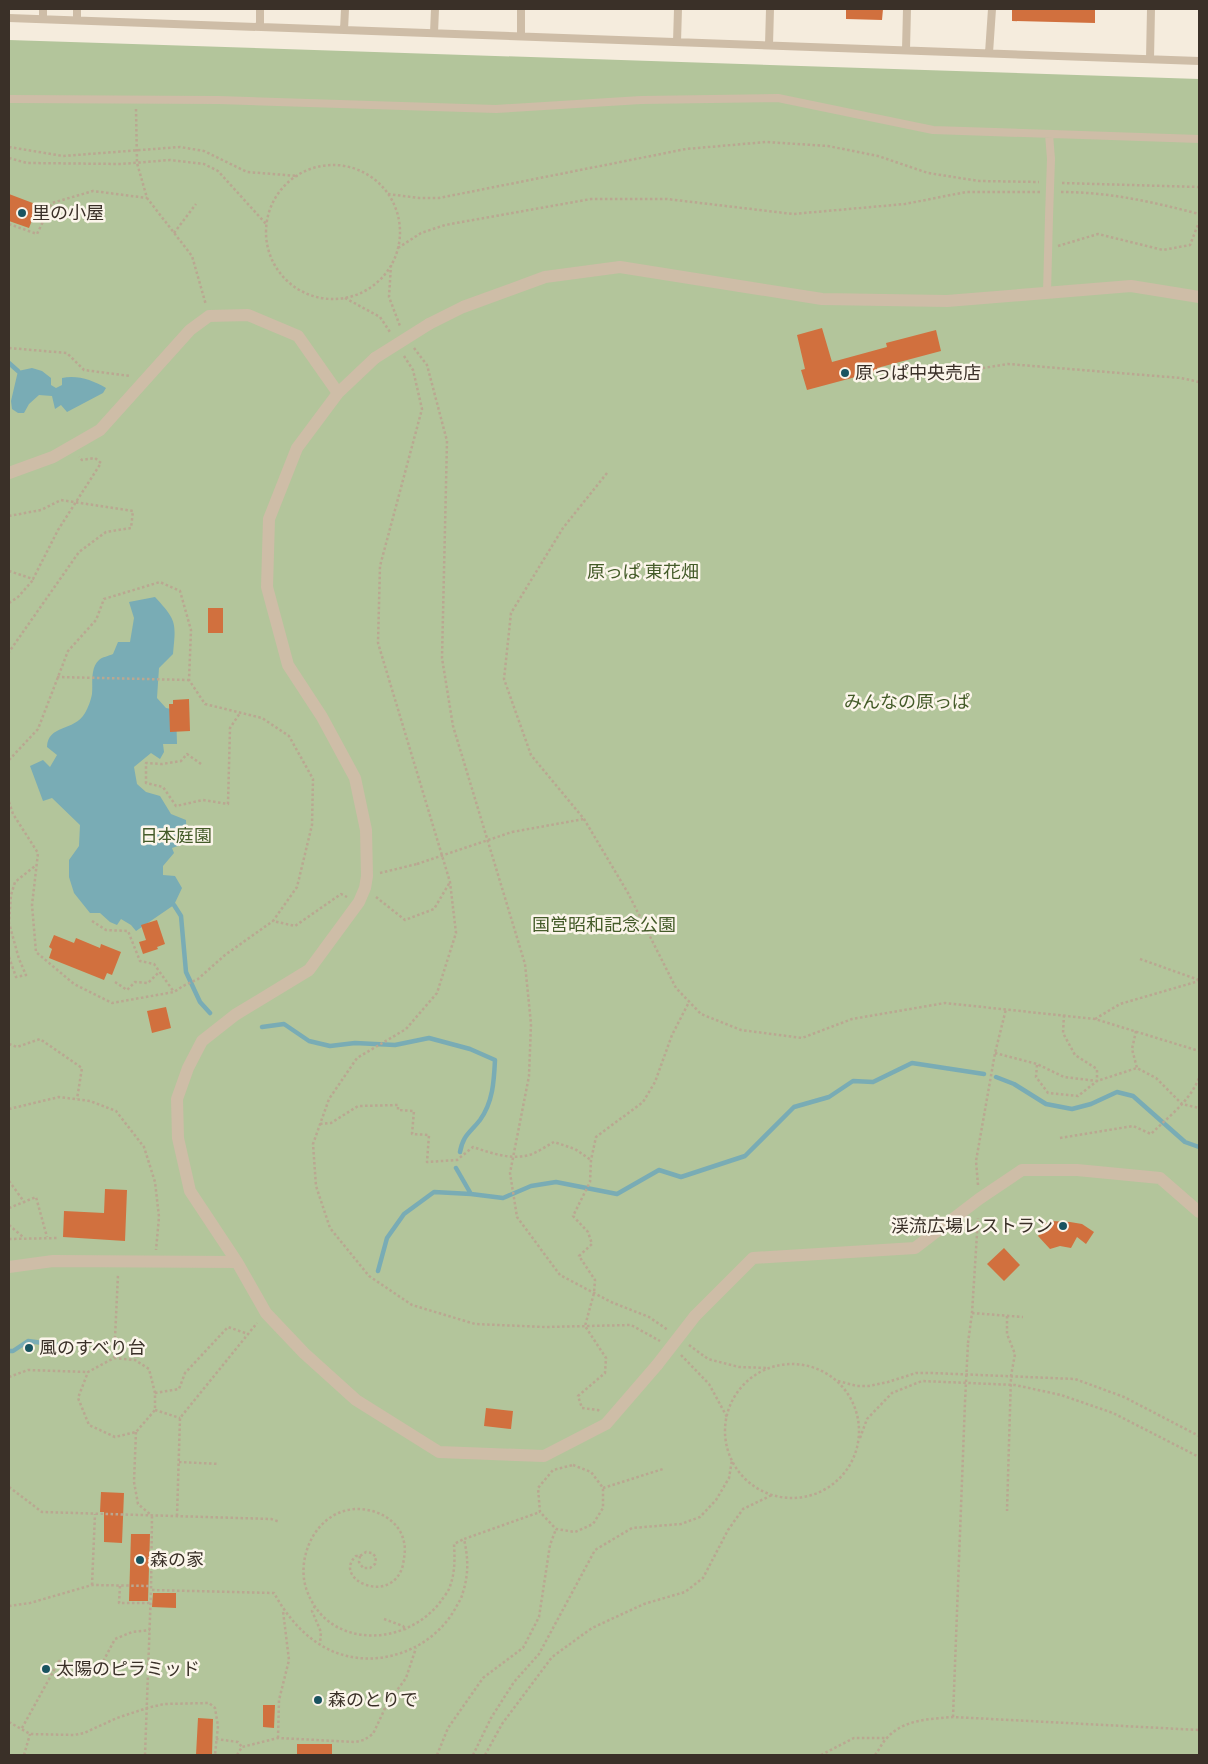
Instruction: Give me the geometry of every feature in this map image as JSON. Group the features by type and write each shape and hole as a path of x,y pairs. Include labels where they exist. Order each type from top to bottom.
{"street":[{"path":"1199,297 1131,286 947,301 822,299 620,267 544,277 463,307 429,324 375,358 338,393 297,448 269,519 267,588 288,665 322,717 355,778 366,830 366,882 359,902 309,970 235,1015 202,1041 188,1068 177,1100 178,1138 190,1191 237,1262 266,1313 304,1354 356,1400 439,1452 544,1456 606,1424 657,1365 695,1316 753,1258 915,1248 979,1199 1022,1170 1077,1170 1160,1178 1199,1212"},
{"path":"9,473 53,457 100,430 190,330 209,316 248,315 298,336 338,393"},
{"path":"9,1267 53,1260 237,1262"}],"lane":[{"path":"43,9 43,19"},
{"path":"77,9 77,20"},
{"path":"260,9 260,27"},
{"path":"344,30 345,9"},
{"path":"434,33 435,9"},
{"path":"521,36 522,9"},
{"path":"677,42 678,9"},
{"path":"769,45 770,9"},
{"path":"906,50 907,9"},
{"path":"989,53 992,9"},
{"path":"1150,59 1151,9"},
{"path":"9,18 1199,61"},
{"path":"9,99 229,101 496,109 642,100 778,98 933,130 1199,139"},
{"path":"1047,293 1051,159 1049,134"}],"path":[{"path":"136,100 136,163 147,198 192,256 209,316"},
{"path":"388,194 419,198 439,198 686,149 766,142 828,146 878,156 928,173 979,180 1039,182"},
{"path":"9,147 62,156 180,147 204,151 247,172 298,176"},
{"path":"9,158 27,163 121,164 170,160 204,164 218,171 267,225"},
{"path":"321,167 346,167 374,179 388,194 399,220 398,248 386,273 372,287 345,298 334,299 314,296 296,288 281,273 271,256 267,225 275,200 285,187 298,176 321,167"},
{"path":"1059,183 1199,187"},
{"path":"9,224 37,234 52,203 93,191 147,198"},
{"path":"398,248 421,233 445,225 591,199 667,199 793,214 905,204 966,192 1043,192"},
{"path":"1053,192 1082,192 1142,200 1199,214"},
{"path":"174,233 196,204"},
{"path":"1047,249 1098,234 1163,250 1190,245 1199,222"},
{"path":"391,265 389,296 402,332"},
{"path":"345,298 380,317 394,340"},
{"path":"412,345 428,365 447,441 442,658 453,726 525,964 531,1024 529,1076 510,1173 517,1217 560,1274 611,1302 649,1317 671,1333"},
{"path":"9,348 67,353 84,370 147,378"},
{"path":"404,355 413,370 422,409 380,566 378,643 450,882 456,933 437,993 406,1029 357,1058 329,1099 313,1144 316,1186 330,1228 369,1276 412,1305 476,1324 545,1327 631,1325 663,1343"},
{"path":"958,372 1008,364 1182,378 1199,382"},
{"path":"9,602 18,597 33,579 58,530 101,463 95,458 82,460 71,446"},
{"path":"607,473 563,528 511,613 504,679 531,755 584,819 628,893 676,988 701,1014 741,1030 802,1038 852,1019 945,1003 1095,1019 1199,1051"},
{"path":"9,516 41,510 60,500 133,511 131,528 106,532 79,552 9,652"},
{"path":"9,571 33,579"},
{"path":"9,760 38,729 68,651 96,620 104,599 160,582 180,591 191,630 190,680 205,704 262,718 289,736 313,780 312,825 297,887 272,921 225,955 198,979 174,992 112,1003 74,984 36,952 32,905 38,853 13,814 9,802"},
{"path":"57,677 190,680"},
{"path":"201,764 187,754 181,761 146,764 146,783 162,787 176,806 202,800 228,804 230,728 241,713"},
{"path":"450,882 434,909 405,920 366,882 512,832 584,819"},
{"path":"9,957 16,977 26,975 19,959 9,923 15,882 36,865"},
{"path":"272,921 295,926 341,894 359,902"},
{"path":"92,921 106,930 128,931 140,961 154,964 174,992"},
{"path":"1140,959 1199,980"},
{"path":"116,982 127,990 135,982 148,983 160,972"},
{"path":"1095,1019 1120,1004 1199,980"},
{"path":"606,1424 598,1410 582,1408 578,1396 605,1373 606,1358 585,1326 594,1293 595,1280 579,1256 592,1244 588,1232 573,1216 590,1182 591,1160 596,1136 643,1102 655,1082 672,1035 689,1002"},
{"path":"953,1717 965,1402 979,1199 976,1161 995,1054 1006,1009"},
{"path":"1064,1016 1063,1033 1075,1055 1097,1070 1097,1081"},
{"path":"1136,1031 1132,1049 1137,1068"},
{"path":"9,1044 17,1047 40,1039 82,1068 77,1100"},
{"path":"995,1054 1037,1064 1064,1077 1097,1081"},
{"path":"1037,1064 1036,1077 1048,1093 1078,1096 1097,1081 1137,1068 1156,1078 1182,1104 1199,1108"},
{"path":"1060,1138 1133,1126 1151,1134 1182,1104 1196,1086 1199,1078"},
{"path":"9,1109 59,1098 90,1101 116,1111 144,1147 155,1182 159,1216 155,1262"},
{"path":"320,1124 331,1123 358,1106 398,1105 398,1110 414,1112 412,1134 429,1135 427,1162 458,1160 473,1146 491,1153 513,1157 530,1155 554,1142 575,1149 591,1160"},
{"path":"9,1181 26,1203"},
{"path":"9,1208 26,1203 36,1197 47,1238"},
{"path":"9,1225 23,1237"},
{"path":"9,1239 23,1237 58,1238"},
{"path":"114,1358 119,1261"},
{"path":"177,1516 180,1418 266,1313"},
{"path":"972,1313 1023,1317"},
{"path":"1007,1316 1007,1334 1015,1354 1011,1376 1007,1511"},
{"path":"155,1393 180,1389 184,1373 228,1327 248,1334"},
{"path":"686,1343 708,1359 739,1367 769,1368 793,1364 827,1374 845,1391 852,1403 857,1415 858,1442"},
{"path":"678,1352 709,1384 727,1417"},
{"path":"9,1377 28,1370 88,1372 114,1358 136,1360 150,1369 155,1393 155,1410 136,1432 115,1437 89,1426 78,1398 88,1372"},
{"path":"769,1368 747,1382 731,1404 727,1417 727,1446 732,1460 745,1478 758,1488 772,1495 784,1498 797,1498 821,1492 837,1480 849,1466 867,1419 874,1410 892,1393 922,1381 1011,1385 1061,1395 1113,1413 1199,1457"},
{"path":"836,1381 856,1386 869,1386 916,1373 1075,1379 1124,1397 1199,1436"},
{"path":"155,1410 180,1418"},
{"path":"136,1432 134,1482 136,1496 138,1504 152,1516"},
{"path":"473,1755 492,1718 514,1682 539,1654 595,1550 632,1528 681,1524 700,1517 716,1500 729,1478 732,1460"},
{"path":"179,1462 219,1464"},
{"path":"572,1465 591,1472 603,1488 603,1508 593,1524 576,1532 556,1530 540,1512 538,1488 553,1470 572,1465"},
{"path":"603,1488 663,1469"},
{"path":"9,1487 42,1512 271,1519 280,1522"},
{"path":"485,1755 502,1724 552,1656 592,1628 644,1604 685,1592 703,1578 728,1530 743,1509 772,1495"},
{"path":"360,1556 359,1562 364,1568 370,1568 375,1564 376,1557 372,1553 366,1552 356,1556 350,1566 355,1579 365,1585 378,1587 393,1582 401,1569 405,1554 404,1541 397,1526 388,1517 374,1512 360,1510 344,1511 332,1516 318,1528 307,1547 304,1565 306,1588 315,1606 325,1618 337,1627 351,1633 383,1636 406,1630 435,1610 449,1590 455,1564 454,1544 540,1512"},
{"path":"92,1586 95,1514"},
{"path":"145,1755 151,1603 152,1516"},
{"path":"437,1755 448,1728 483,1678 523,1648 539,1617 550,1545 556,1530"},
{"path":"9,1606 30,1603 92,1586 120,1586 180,1591 274,1593 283,1609 301,1630 320,1645 352,1657 378,1658 398,1654 416,1647 433,1636 447,1622 463,1594 467,1578 468,1560 464,1539"},
{"path":"120,1586 119,1603 151,1603"},
{"path":"315,1606 312,1612 321,1632 320,1645"},
{"path":"278,1738 279,1700 288,1660 283,1609"},
{"path":"384,1619 403,1626 406,1630"},
{"path":"22,1728 58,1660 97,1673 115,1639 132,1632 150,1630"},
{"path":"236,1755 242,1747 278,1738 355,1742 373,1734 387,1704 406,1678 416,1647"},
{"path":"9,1722 30,1734 74,1735 84,1733 116,1718 147,1708 164,1704 208,1703 215,1708 218,1726 215,1755"},
{"path":"875,1755 887,1738 899,1728 920,1720 953,1717 1199,1730"},
{"path":"24,1755 30,1734"},
{"path":"821,1755 854,1738 887,1738"},
{"path":"216,1739 238,1742 242,1747"}],"green space":[{"name":"国営昭和記念公園","path":"9,40 1199,79 1199,1755 9,1755"}],"water":[{"path":"32,368 42,371 51,378 51,385 56,388 62,385 62,378 74,377 106,388 103,393 67,412 61,405 55,409 52,396 39,395 29,404 24,413 18,413 12,409 11,401 18,371"},
{"path":"155,597 168,612 174,628 173,654 159,668 157,698 166,708 176,710 177,744 163,744 164,752 160,759 151,753 134,767 137,784 146,792 160,796 171,814 186,820 187,843 172,848 174,853 163,866 163,875 175,876 182,888 174,905 136,931 131,925 121,919 117,925 110,922 100,913 90,913 74,893 69,877 69,860 79,846 80,825 52,798 43,801 30,766 43,760 50,767 57,755 47,747 48,740 57,731 75,723 85,713 92,696 93,672 96,663 102,658 113,654 118,642 130,642 134,618 129,602"}],"building":[{"path":"846,9 883,9 882,20 846,19"},
{"path":"1012,9 1095,9 1095,23 1012,21"},
{"name":"里の小屋","path":"9,194 38,205 29,228 9,221"},
{"path":"822,328 832,362 887,347 886,343 936,330 941,351 877,368 878,371 807,390 801,370 805,369 797,335"},
{"path":"208,608 223,608 223,633 208,633"},
{"path":"189,699 190,731 170,732 169,704 173,704 173,700"},
{"path":"157,920 165,944 157,947 158,949 143,954 139,942 146,940 141,925"},
{"path":"54,935 74,943 76,938 100,948 101,944 121,952 112,975 107,973 104,980 49,958 52,949 49,947"},
{"path":"166,1007 171,1028 152,1033 147,1011"},
{"path":"105,1189 127,1190 125,1241 63,1237 64,1211 104,1213"},
{"path":"1052,1221 1082,1224 1094,1232 1086,1244 1077,1237 1071,1248 1060,1246 1050,1249 1038,1236 1043,1230 1042,1225"},
{"path":"1004,1248 1020,1265 1004,1281 987,1264"},
{"path":"486,1408 513,1411 511,1429 484,1426"},
{"path":"101,1492 124,1493 122,1543 104,1542 104,1512 100,1512"},
{"name":"森の家","path":"131,1534 150,1534 148,1601 129,1601"},
{"path":"153,1593 176,1593 176,1608 152,1607"},
{"path":"263,1705 275,1705 274,1728 263,1727"},
{"path":"198,1718 213,1719 212,1755 196,1755"},
{"path":"297,1744 332,1744 332,1755 297,1755"}],"waterway":[{"path":"9,363 18,371"},
{"path":"174,905 181,916 186,972 200,1002 210,1013"},
{"path":"262,1027 284,1024 309,1041 330,1046 355,1043 395,1045 429,1038 470,1049 495,1060 488,1106 480,1120 465,1138 460,1152"},
{"path":"456,1168 471,1194 503,1198 531,1186 556,1182 617,1194 659,1170 681,1177 745,1156 794,1107 829,1097 853,1081 873,1082 912,1063 984,1074"},
{"path":"996,1077 1014,1084 1046,1104 1072,1109 1091,1104 1117,1092 1133,1096 1185,1142 1199,1147"},
{"path":"378,1271 387,1238 404,1214 434,1192 471,1194"},
{"path":"9,1351 13,1351 28,1341 58,1345"}],"place":[{"name":"里の小屋","path":"22,213"},
{"name":"原っぱ中央売店","path":"845,373"},
{"name":"渓流広場レストラン","path":"1063,1226"},
{"name":"風のすべり台","path":"29,1348"},
{"name":"森の家","path":"140,1560"},
{"name":"太陽のピラミッド","path":"46,1669"},
{"name":"森のとりで","path":"318,1700"}],"park label":[{"name":"原っぱ 東花畑","path":"643,572"},
{"name":"みんなの原っぱ","path":"907,702"},
{"name":"日本庭園","path":"176,836"}]}
